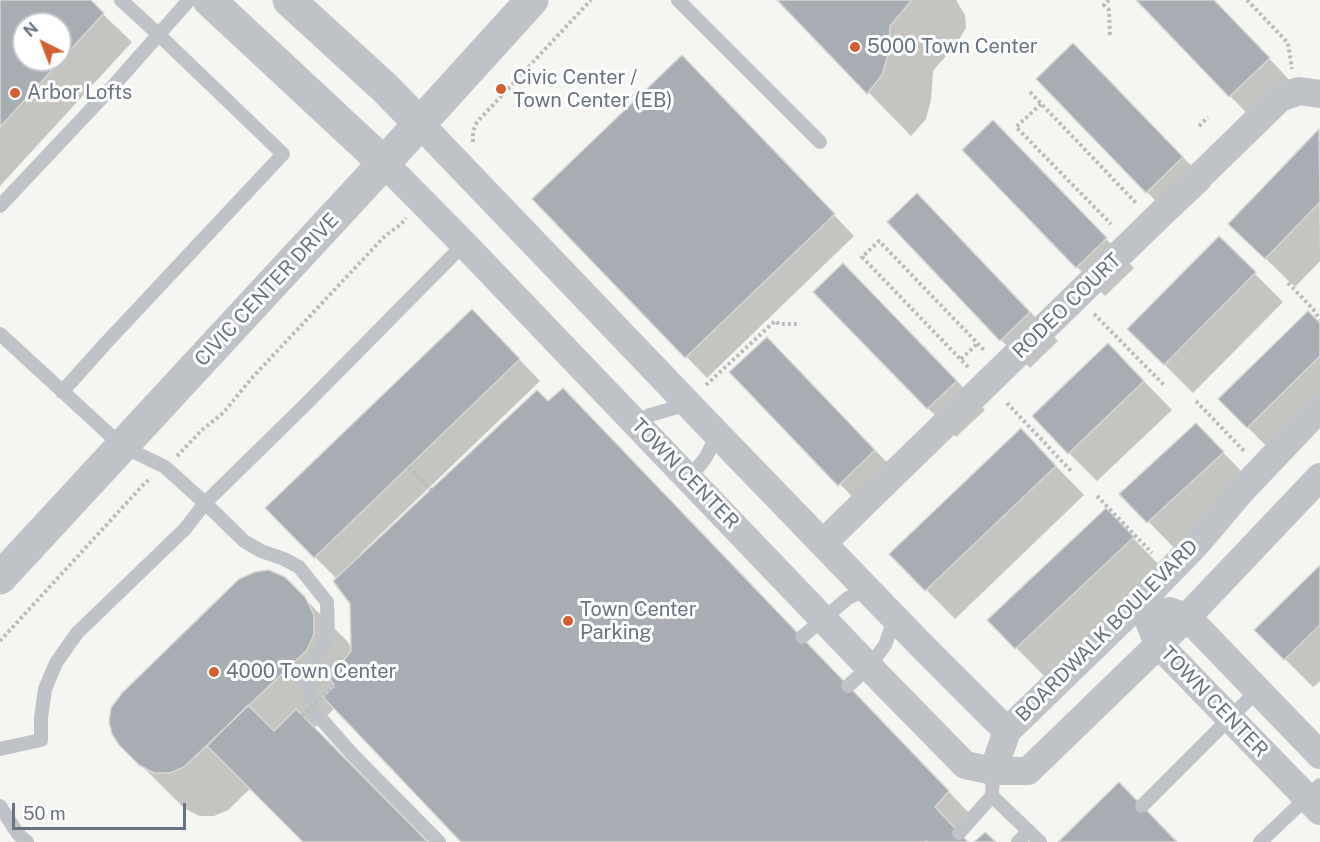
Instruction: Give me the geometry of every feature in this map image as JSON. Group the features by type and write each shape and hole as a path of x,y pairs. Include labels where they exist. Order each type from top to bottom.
{"street":[{"path":"208,0 384,164"},
{"path":"289,0 385,88 693,398 716,434 1007,731"},
{"name":"CIVIC CENTER DRIVE","path":"0,578 384,164 532,0"},
{"name":"RODEO COURT","path":"823,543 1280,98 1299,91 1320,94"},
{"name":"TOWN CENTER","path":"384,164 464,244 965,765 993,783"},
{"name":"BOARDWALK BOULEVARD","path":"993,783 1007,731 1141,601 1320,408"},
{"path":"993,783 1028,771 1186,617 1320,477"},
{"name":"TOWN CENTER","path":"1141,601 1186,617 1320,755"},
{"name":"TOWN CENTER","path":"1141,601 1158,644 1229,718 1316,798"}],"lane":[{"path":"62,392 283,154 121,0"},
{"path":"0,206 189,0"},
{"path":"683,1 820,142"},
{"path":"0,749 41,740 45,689 56,663 77,633 184,529 205,503 464,244"},
{"path":"0,334 122,446 165,467 243,541 299,567 327,602 328,638 310,668 307,681 311,698"},
{"path":"636,424 650,415 693,398"},
{"path":"688,478 703,462 716,434"},
{"path":"802,637 848,598 867,589"},
{"path":"848,686 869,667 885,645 894,617"},
{"path":"1143,806 1257,691"},
{"path":"309,714 439,842"},
{"path":"959,833 993,783 1040,842"},
{"path":"1260,842 1316,798"},
{"path":"0,806 18,834 27,842"},
{"path":"1018,842 1029,831"}],"path":[{"path":"474,147 473,131 477,122 591,0"},
{"path":"1109,0 1104,5 1109,10 1110,37"},
{"path":"1247,0 1288,43 1293,76"},
{"path":"1030,92 1137,204"},
{"path":"1041,104 1016,127 1111,224"},
{"path":"1199,126 1209,117"},
{"path":"181,452 202,430 223,414 251,380 382,238 402,225 404,221"},
{"path":"974,374 862,257 879,241 985,351"},
{"path":"1288,284 1313,309 1320,320"},
{"path":"1090,310 1165,386"},
{"path":"693,398 775,321 779,324 800,324"},
{"path":"961,359 978,343"},
{"path":"1197,401 1250,458"},
{"path":"1007,403 1073,473"},
{"path":"409,467 431,490"},
{"path":"0,641 143,485"},
{"path":"1097,496 1156,558"},
{"path":"309,714 334,686"}],"building":[{"name":"Arbor Lofts","path":"0,0 91,0 104,13 72,48 72,12 12,12 12,72 50,72 0,127"},
{"name":"5000 Town Center","path":"777,0 912,0 890,26 888,55 882,75 867,94"},
{"path":"1136,0 1214,0 1270,58 1229,97"},
{"path":"1073,43 1183,157 1146,193 1036,79"},
{"path":"682,55 835,214 685,358 532,199"},
{"path":"993,120 1107,238 1076,268 962,150"},
{"path":"1319,129 1320,202 1265,259 1228,224"},
{"path":"917,193 1030,312 1000,341 887,222"},
{"path":"1219,236 1256,272 1164,365 1127,329"},
{"path":"843,263 957,381 927,409 813,292"},
{"path":"472,309 520,359 314,558 265,508"},
{"path":"1308,311 1320,323 1320,356 1247,428 1218,399"},
{"path":"767,337 875,450 838,486 729,372"},
{"path":"1108,343 1144,381 1068,454 1032,416"},
{"name":"Town Center Parking","path":"563,388 949,791 935,807 968,842 461,842 323,697 334,686 330,678 351,651 350,604 333,581 537,390 548,401"},
{"path":"1196,423 1224,452 1147,523 1119,494"},
{"path":"1021,428 1056,466 925,591 889,554"},
{"path":"1106,508 1134,537 1015,649 987,620"},
{"path":"1320,565 1320,625 1284,660 1254,630"},
{"name":"4000 Town Center","path":"269,570 285,577 305,597 314,615 314,634 307,650 184,767 170,773 154,773 139,765 119,745 112,734 109,722 111,708 122,693 239,579 255,572"},
{"path":"248,705 274,731 296,709 428,842 303,842 207,746"},
{"path":"1119,782 1177,842 1058,842"},
{"path":"985,832 996,842 974,842"}],"place":[{"name":"5000 Town Center","path":"855,47"},
{"name":"Civic Center / Town Center (EB)","path":"501,89"},
{"name":"Arbor Lofts","path":"15,93"},
{"name":"Town Center Parking","path":"568,621"},
{"name":"4000 Town Center","path":"214,672"}]}
